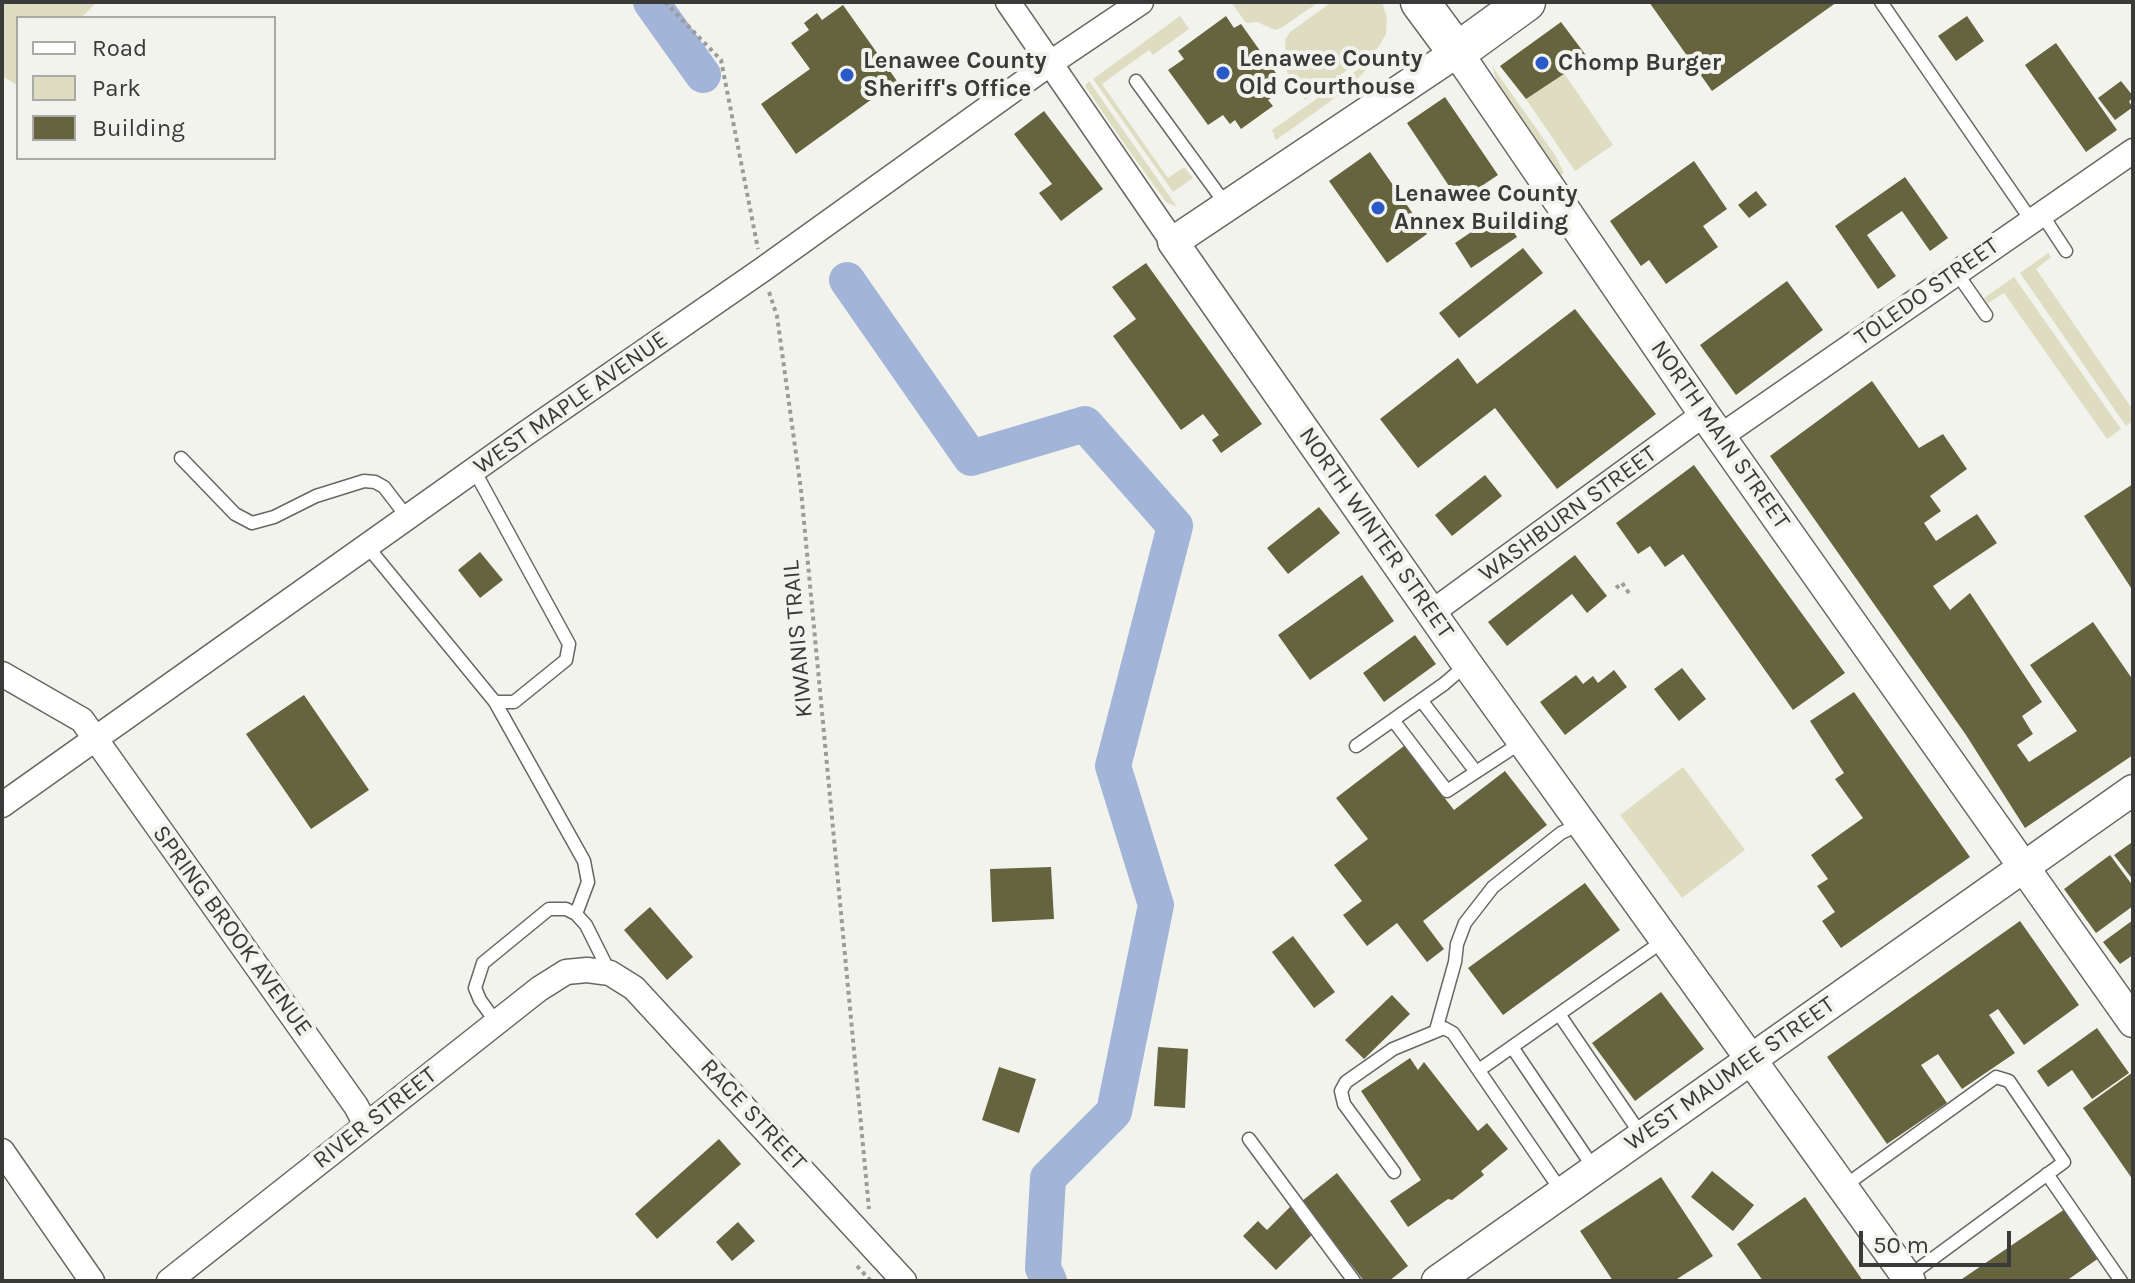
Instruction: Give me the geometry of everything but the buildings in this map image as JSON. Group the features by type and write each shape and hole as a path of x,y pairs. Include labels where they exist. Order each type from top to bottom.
{"main road":[{"name":"NORTH MAIN STREET","path":"1420,2 1457,52"},
{"path":"1457,52 1526,2"}],"street":[{"name":"NORTH WINTER STREET","path":"1008,2 1431,613 1909,1279"},
{"name":"WEST MAPLE AVENUE","path":"2,805 1141,2"},
{"path":"1173,242 1457,52"},
{"name":"NORTH MAIN STREET","path":"1457,52 1713,425 2133,1022"},
{"name":"TOLEDO STREET","path":"1713,425 1956,272 2133,151"},
{"name":"WASHBURN STREET","path":"1431,613 1713,425"},
{"name":"SPRING BROOK AVENUE","path":"2,674 82,720 356,1106 366,1125"},
{"name":"WEST MAUMEE STREET","path":"1437,1281 2133,790"},
{"name":"RACE STREET","path":"598,971 634,988 904,1281"},
{"name":"RIVER STREET","path":"169,1281 496,1022 566,972 598,971"},
{"path":"2,1151 92,1281"}],"lane":[{"path":"1881,2 2036,216 2066,251"},
{"path":"1136,81 1227,206"},
{"path":"1956,272 1986,315"},
{"path":"181,458 235,514 252,523 274,517 316,496 364,481 384,487 407,517"},
{"path":"474,470 569,644 566,660 514,702 495,702"},
{"path":"367,546 495,702 584,861 588,882 576,914"},
{"path":"1356,746 1467,664"},
{"path":"1421,700 1476,772"},
{"path":"1393,720 1447,791 1524,741"},
{"path":"1436,1030 1465,923 1493,887 1561,833 1582,823"},
{"path":"496,1022 475,988 483,963 549,909 566,909 586,925 598,971"},
{"path":"1479,1070 1666,939"},
{"path":"1559,1014 1642,1136"},
{"path":"1394,1172 1344,1104 1341,1091 1346,1082 1393,1049 1444,1028 1453,1033 1562,1192"},
{"path":"1512,1047 1595,1170"},
{"path":"1843,1187 1996,1077 2009,1081 2064,1162 1909,1279"},
{"path":"1249,1139 1354,1281"},
{"path":"2047,1174 2121,1281"}],"path":[{"name":"KIWANIS TRAIL","path":"665,2 721,60 762,270 777,316 801,490 869,1208 868,1221 859,1229"},
{"path":"1616,588 1622,583 1631,596"},
{"path":"854,1263 871,1281"}],"green space":[{"path":"2,2 97,2 83,16 16,16 16,84 2,76"},
{"path":"1231,2 1319,2 1275,30 1257,22 1246,23"},
{"path":"1382,2 1387,18 1386,34 1378,48 1305,100 1287,72 1285,40 1290,32 1329,4"},
{"path":"1180,16 1189,29 1153,55 1149,50 1102,84 1168,178 1184,167 1193,178 1173,192 1093,79"},
{"path":"1375,60 1349,88 1276,140 1272,130"},
{"path":"1492,66 1555,155 1564,173 1560,176 1498,85"},
{"path":"1564,73 1613,145 1575,171 1526,99"},
{"path":"1089,81 1177,207 1166,202 1121,139 1085,86"},
{"path":"2048,253 2051,257 2036,269 2133,410 2133,421 2126,426 2020,273"},
{"path":"2014,277 2121,429 2107,439 2004,293 1988,303 1984,298"},
{"path":"1683,767 1745,850 1682,898 1620,815"}],"waterway":[{"path":"651,2 703,75"},
{"path":"847,280 971,458 1085,424 1175,526 1113,766 1156,905 1114,1112 1048,1178 1043,1268 1049,1281"}],"place":[{"name":"Chomp Burger","path":"1542,63"},
{"name":"Lenawee County Old Courthouse","path":"1223,73"},
{"name":"Lenawee County Sheriff's Office","path":"847,75"},
{"name":"Lenawee County Annex Building","path":"1378,208"}]}
